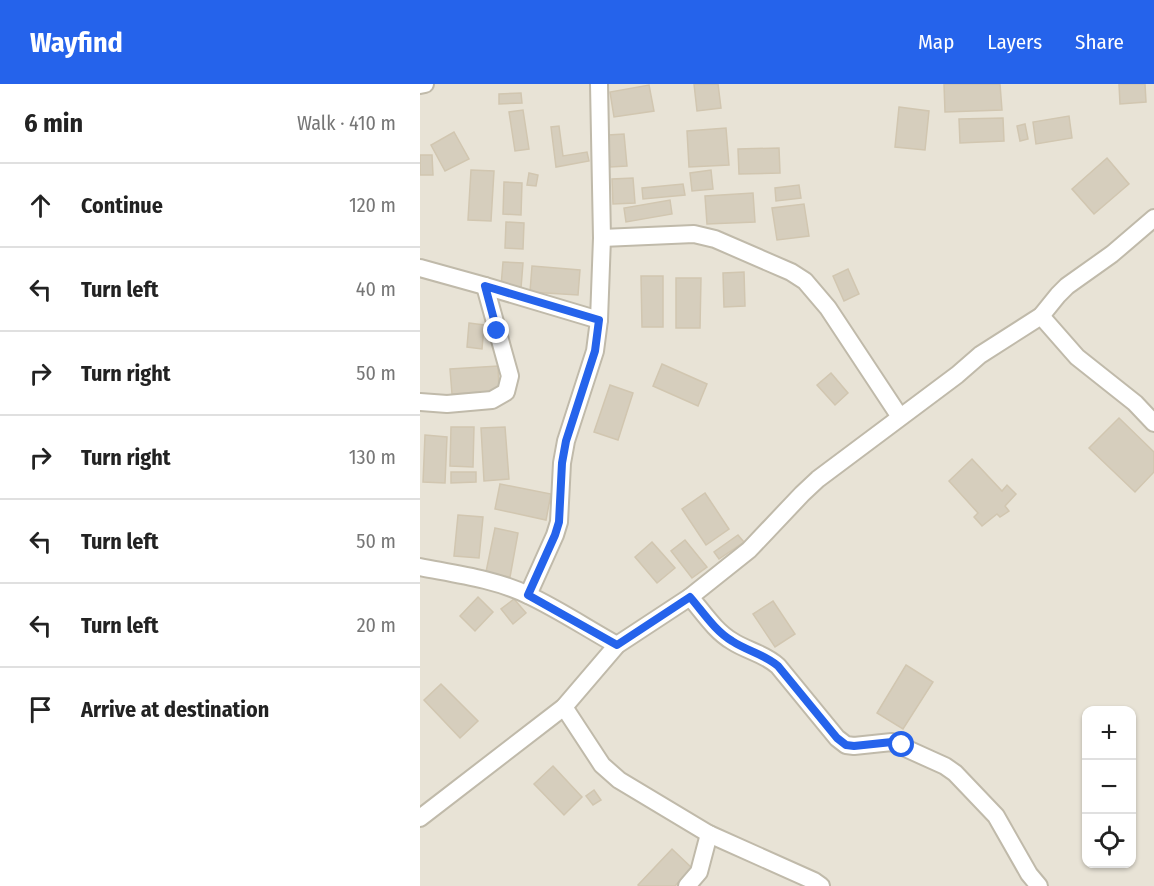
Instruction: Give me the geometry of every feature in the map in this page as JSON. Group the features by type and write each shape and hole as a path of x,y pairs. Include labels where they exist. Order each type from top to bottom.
{"street":[{"path":"420,85 425,84"},
{"path":"528,595 559,522 562,463 566,441 595,351 599,320 602,238 598,84"},
{"path":"420,818 564,707 617,645 690,597 749,550 818,479 957,375 980,355 1041,316 1067,286 1112,254 1154,218"},
{"path":"602,238 694,234 716,238 791,272 805,281 828,308 900,417"},
{"path":"420,268 599,320"},
{"path":"420,402 447,404 492,400 506,392 510,376 485,286"},
{"path":"1041,316 1077,357 1135,403 1154,423"},
{"path":"420,567 509,587 528,595 617,645"},
{"path":"690,597 723,634 734,642 770,659 778,666 837,738 846,745 892,742 945,766 955,773 996,816 1029,874 1039,886"},
{"path":"564,707 602,765 619,780 709,834 814,880 821,886"},
{"path":"687,886 699,872 709,834"}],"shaded area":[{"path":"420,84 1154,84 1154,886 420,886"}],"building":[{"path":"694,84 718,84 721,108 697,111"},
{"path":"944,84 1000,84 1002,110 945,112"},
{"path":"1119,84 1145,84 1146,102 1120,104"},
{"path":"649,85 654,111 614,117 610,92"},
{"path":"521,93 522,103 499,104 499,94"},
{"path":"899,107 929,111 925,150 895,147"},
{"path":"523,110 529,149 515,151 509,112"},
{"path":"1069,116 1072,138 1036,144 1033,122"},
{"path":"1003,118 1004,141 960,143 959,119"},
{"path":"1025,124 1028,139 1020,141 1017,126"},
{"path":"559,126 563,156 587,152 589,161 556,167 551,127"},
{"path":"726,128 729,165 689,167 687,131"},
{"path":"454,132 469,159 445,171 431,145"},
{"path":"624,134 627,166 610,167 608,135"},
{"path":"779,148 780,173 739,174 738,149"},
{"path":"420,155 432,155 433,175 420,175"},
{"path":"1107,158 1129,184 1094,214 1072,189"},
{"path":"471,170 494,171 491,221 468,220"},
{"path":"711,170 713,189 692,191 690,173"},
{"path":"529,173 538,175 536,186 527,185"},
{"path":"633,178 635,203 613,204 612,179"},
{"path":"504,182 522,183 521,215 503,214"},
{"path":"683,184 685,195 643,199 642,188"},
{"path":"799,185 801,198 776,201 775,188"},
{"path":"753,193 755,222 707,224 705,196"},
{"path":"670,200 672,214 626,222 624,208"},
{"path":"804,204 809,236 777,240 772,208"},
{"path":"506,222 524,223 523,249 505,248"},
{"path":"503,262 523,263 521,288 501,286"},
{"path":"532,266 580,270 578,295 530,292"},
{"path":"848,269 859,294 844,301 833,276"},
{"path":"744,272 745,306 724,307 723,273"},
{"path":"641,276 663,276 663,327 642,327"},
{"path":"676,278 701,278 700,328 676,328"},
{"path":"469,323 484,325 482,349 467,347"},
{"path":"662,364 707,384 698,406 653,386"},
{"path":"498,366 499,391 452,394 450,369"},
{"path":"831,373 848,393 835,405 817,385"},
{"path":"610,385 633,393 618,440 594,432"},
{"path":"1119,418 1154,452 1154,472 1135,492 1089,448"},
{"path":"451,427 474,427 473,467 450,466"},
{"path":"505,427 509,479 484,481 481,428"},
{"path":"425,435 447,437 445,483 423,482"},
{"path":"972,459 1002,491 1007,485 1016,494 1005,506 1009,511 1000,517 997,514 982,526 974,517 978,513 949,481"},
{"path":"451,472 476,472 476,482 451,483"},
{"path":"500,484 551,494 546,520 495,509"},
{"path":"705,493 729,529 706,545 682,509"},
{"path":"458,515 483,517 479,558 454,556"},
{"path":"495,528 518,533 510,577 486,572"},
{"path":"738,535 744,542 719,559 714,552"},
{"path":"685,540 707,567 692,578 671,551"},
{"path":"652,542 675,568 657,583 635,557"},
{"path":"478,597 493,612 475,631 460,616"},
{"path":"514,599 526,613 513,624 501,609"},
{"path":"773,601 795,634 775,647 753,614"},
{"path":"906,665 933,682 903,729 877,713"},
{"path":"441,684 478,721 460,738 424,700"},
{"path":"553,766 582,797 564,815 534,784"},
{"path":"594,790 601,800 593,805 586,796"},
{"path":"672,849 692,868 675,886 639,886 638,885"}],"route":[{"path":"497,331 485,286 599,320 595,351 566,441 562,463 559,522 528,595 617,645 690,597 723,634 734,642 770,659 778,666 837,738 846,745 892,742 902,745"}]}
